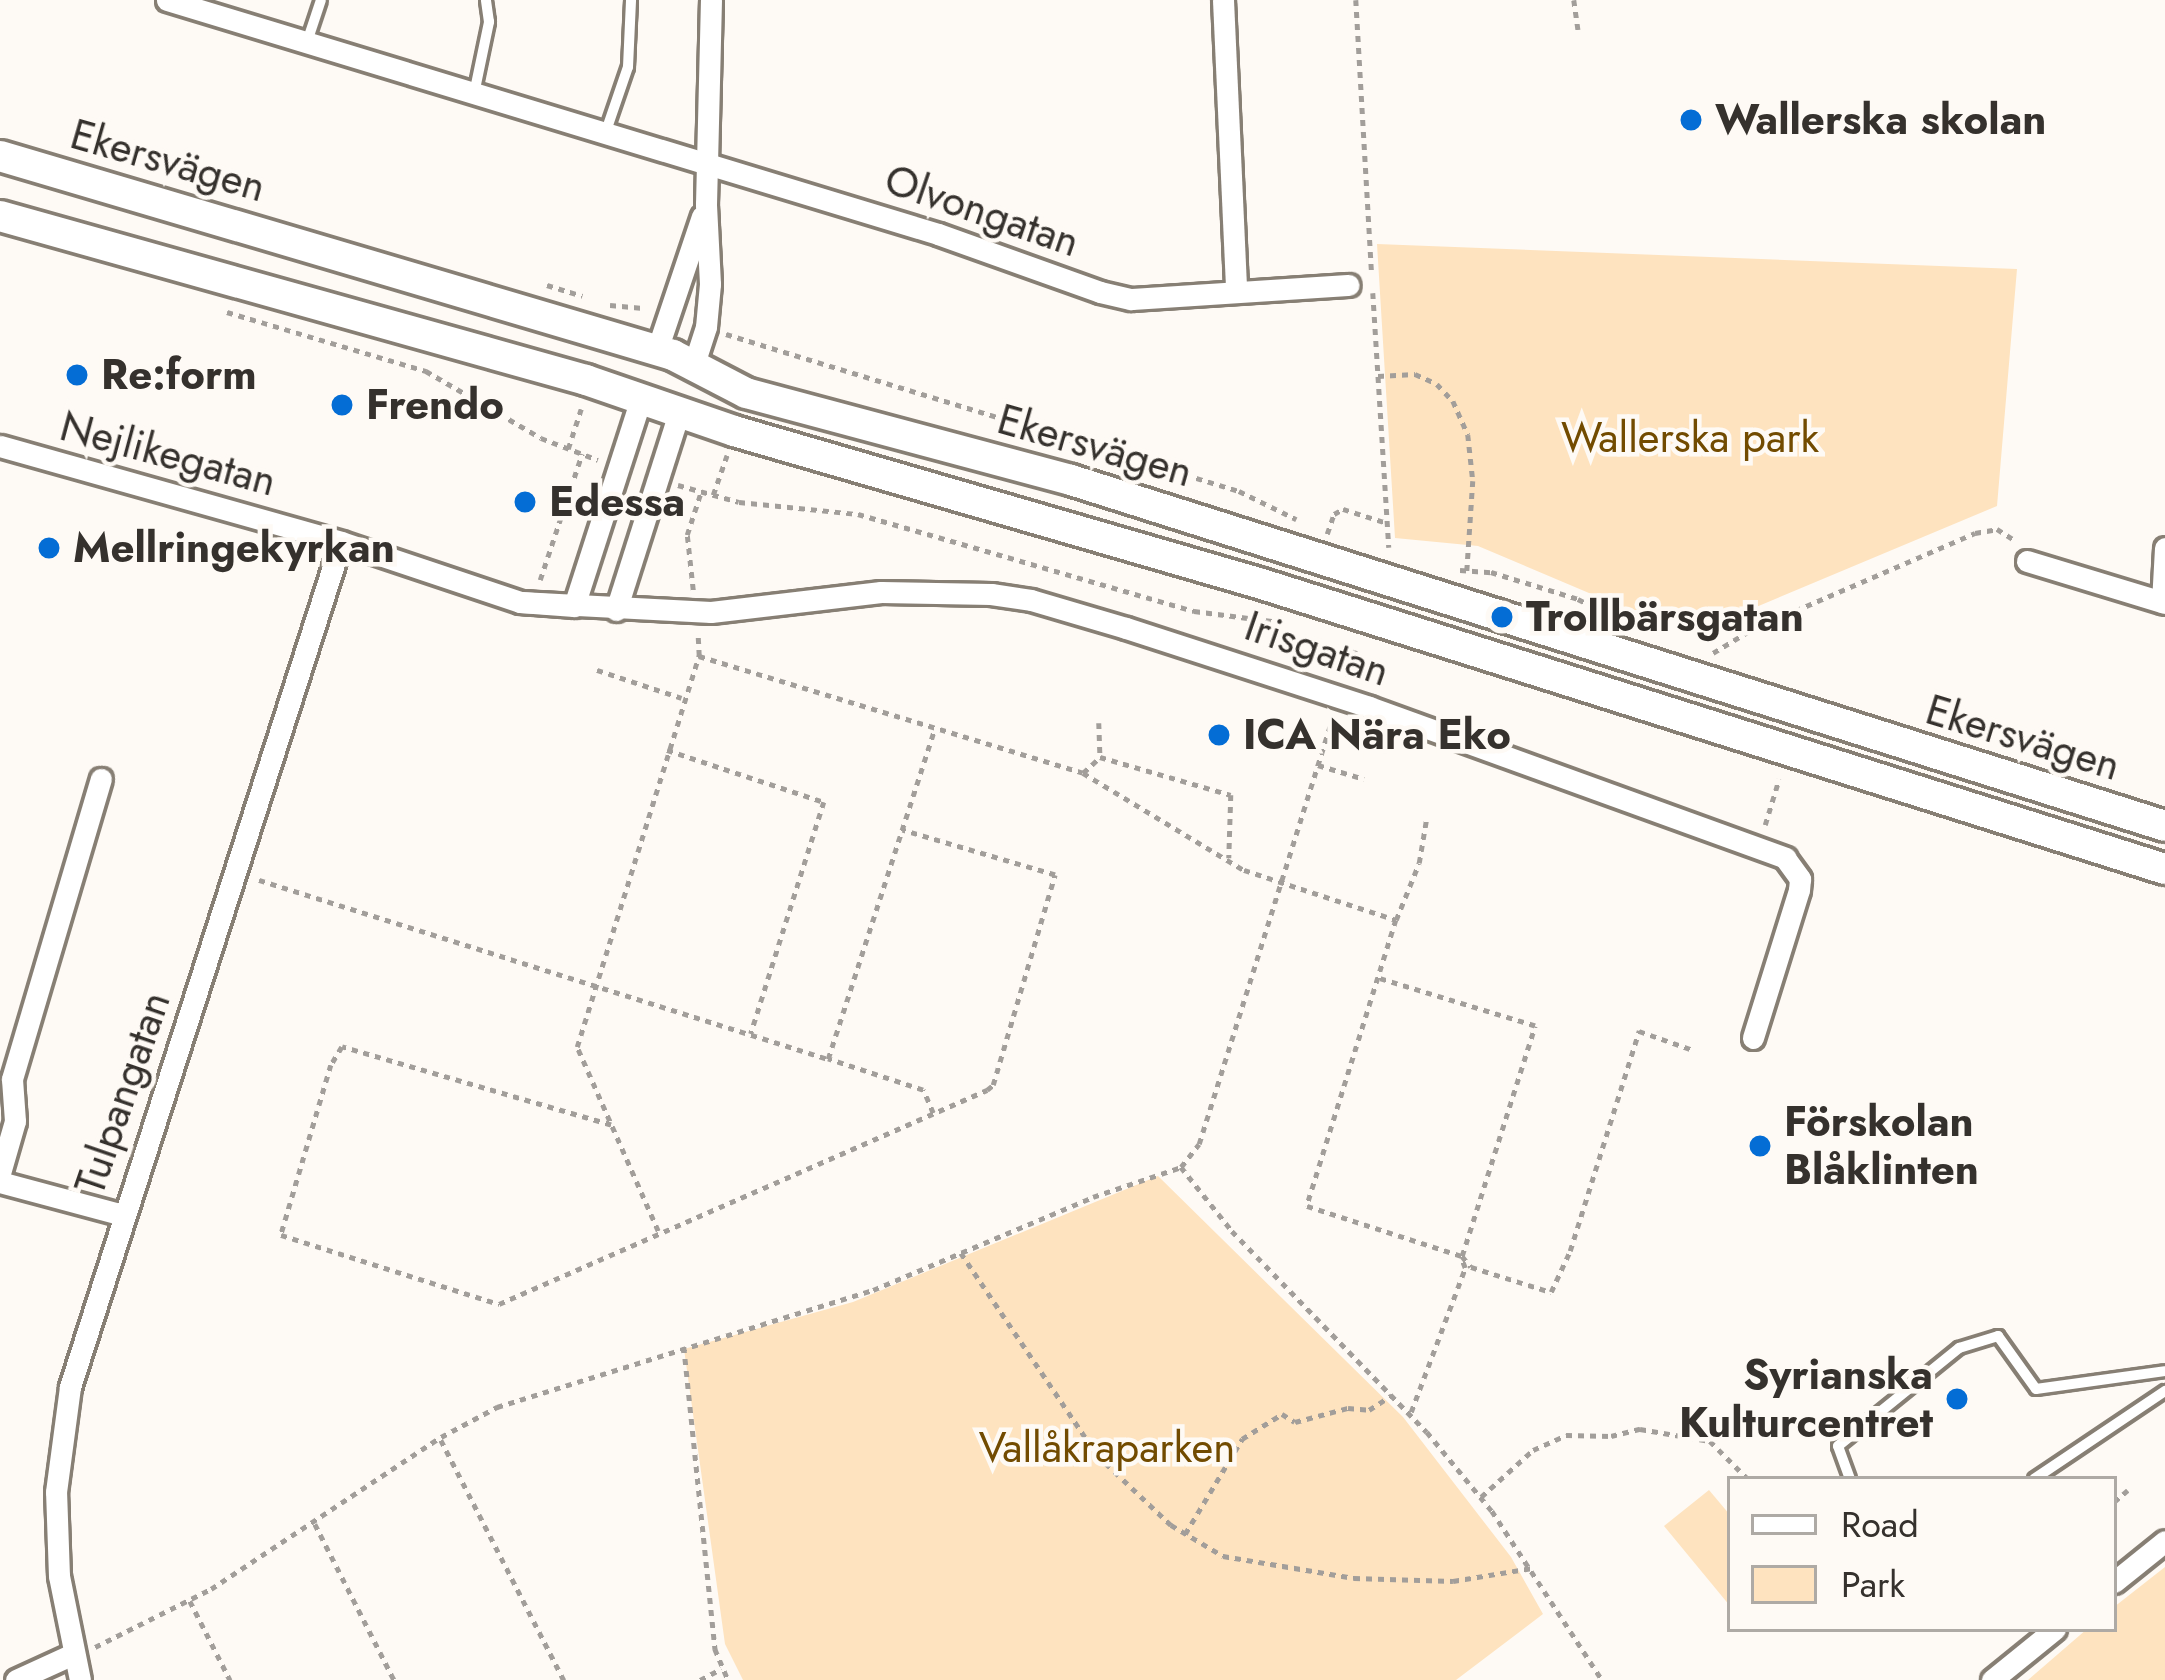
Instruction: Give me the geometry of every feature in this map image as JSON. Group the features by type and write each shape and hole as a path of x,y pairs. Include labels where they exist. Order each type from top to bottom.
{"main road":[{"name":"Ekersvägen","path":"0,156 657,350 746,393 1071,480 2165,826"},
{"name":"Ekersvägen","path":"0,215 1284,591 2165,869"},
{"path":"641,399 657,350"},
{"path":"679,412 693,368"}],"street":[{"name":"Olvongatan","path":"166,0 938,234 1100,292 1130,299 1349,285"},
{"path":"693,368 706,328 710,284 706,204 711,0"},
{"path":"1223,0 1236,290"},
{"path":"657,350 706,204"},
{"name":"Nejlikegatan","path":"526,603 574,606 641,399"},
{"path":"609,610 679,412"},
{"name":"Nejlikegatan","path":"0,446 341,542 526,603 609,610"},
{"name":"Tulpangatan","path":"80,1680 59,1576 59,1461 70,1387 341,542"},
{"path":"2027,561 2163,603 2165,548"},
{"name":"Irisgatan","path":"609,610 696,611 880,592 943,591 1030,600 1369,707 1758,846 1785,858 1800,879 1753,1038"},
{"path":"101,779 11,1079 15,1121 0,1178 123,1215"},
{"path":"2117,1580 2165,1540"},
{"path":"1992,1680 2051,1632"},
{"path":"16,1680 73,1654"}],"lane":[{"path":"306,45 321,0"},
{"path":"474,94 489,22 486,0"},
{"path":"605,134 628,67 632,0"},
{"path":"1849,1476 1838,1446 1959,1348 1998,1336 2036,1389 2165,1371"},
{"path":"2038,1476 2165,1391"}],"path":[{"path":"1574,0 1578,30"},
{"path":"224,311 437,376 541,438 610,464"},
{"path":"719,332 1239,491 1342,542"},
{"path":"1378,376 1415,374 1437,384 1453,401 1468,435 1473,481 1467,571"},
{"path":"713,495 732,440"},
{"path":"526,603 582,454"},
{"path":"669,482 713,495 858,514 1220,615 1290,623"},
{"path":"696,611 687,536 700,492"},
{"path":"1328,534 1334,514 1342,509 1387,523"},
{"path":"1713,653 1751,630 1975,533 2007,532 2028,553 2027,561"},
{"path":"1382,554 1401,560"},
{"path":"1097,583 1104,572"},
{"path":"1568,612 1579,599"},
{"path":"1213,601 1220,615"},
{"path":"1264,620 1293,658"},
{"path":"1352,642 1373,649"},
{"path":"1345,682 1355,650"},
{"path":"658,1231 578,1047 682,698 699,656 1083,773 1229,861 1282,884 1396,920"},
{"path":"597,670 682,698"},
{"path":"1083,773 1100,757 1099,723"},
{"path":"73,1654 107,1643 190,1601 440,1438 531,1394 873,1290 1146,1175 1181,1167 1199,1144 1330,727"},
{"path":"828,1058 934,730"},
{"path":"667,750 824,802 752,1034"},
{"path":"1100,757 1232,794 1229,861"},
{"path":"1318,765 1364,779"},
{"path":"1758,846 1779,779"},
{"path":"1426,820 1419,863 1396,920 1307,1206 1462,1256 1471,1268 1551,1292 1570,1251 1639,1031 1693,1050"},
{"path":"611,1125 342,1047 331,1065 281,1235 493,1304 993,1085 1055,875 902,830"},
{"path":"237,873 597,991 653,1002 923,1090 933,1113"},
{"path":"1378,978 1535,1026 1462,1256 1465,1268 1411,1412"},
{"path":"1181,1167 1232,1231 1411,1412 1481,1497 1602,1680"},
{"path":"961,1253 1097,1455 1186,1534 1223,1556 1354,1578 1453,1581 1532,1568"},
{"path":"684,1347 715,1649 728,1680"},
{"path":"1186,1534 1242,1439 1282,1414 1295,1421 1348,1408 1369,1410 1394,1394"},
{"path":"1481,1497 1534,1450 1566,1436 1611,1436 1640,1429 1710,1441 1745,1476"},
{"path":"440,1438 564,1680"},
{"path":"2117,1499 2128,1490"},
{"path":"314,1522 394,1680"},
{"path":"190,1601 230,1680"},
{"path":"700,1680 722,1668"}],"green space":[{"name":"Wallerska park","path":"1377,244 2017,269 1997,506 1706,628 1648,618 1478,546 1395,538"},
{"name":"Vallåkraparken","path":"1158,1176 1403,1417 1511,1557 1543,1614 1456,1680 743,1680 725,1644 684,1349 853,1302"},
{"path":"1709,1490 1727,1511 1727,1602 1664,1526"},
{"path":"2165,1567 2165,1680 2028,1680 2084,1632 2117,1632 2117,1605"}],"place":[{"name":"Wallerska skolan","path":"1691,120"},
{"name":"Re:form","path":"77,375"},
{"name":"Frendo","path":"342,405"},
{"name":"Edessa","path":"525,502"},
{"name":"Mellringekyrkan","path":"49,548"},
{"name":"Trollbärsgatan","path":"1502,617"},
{"name":"ICA Nära Eko","path":"1219,735"},
{"name":"Förskolan Blåklinten","path":"1760,1146"},
{"name":"Syrianska Kulturcentret","path":"1957,1399"}]}
